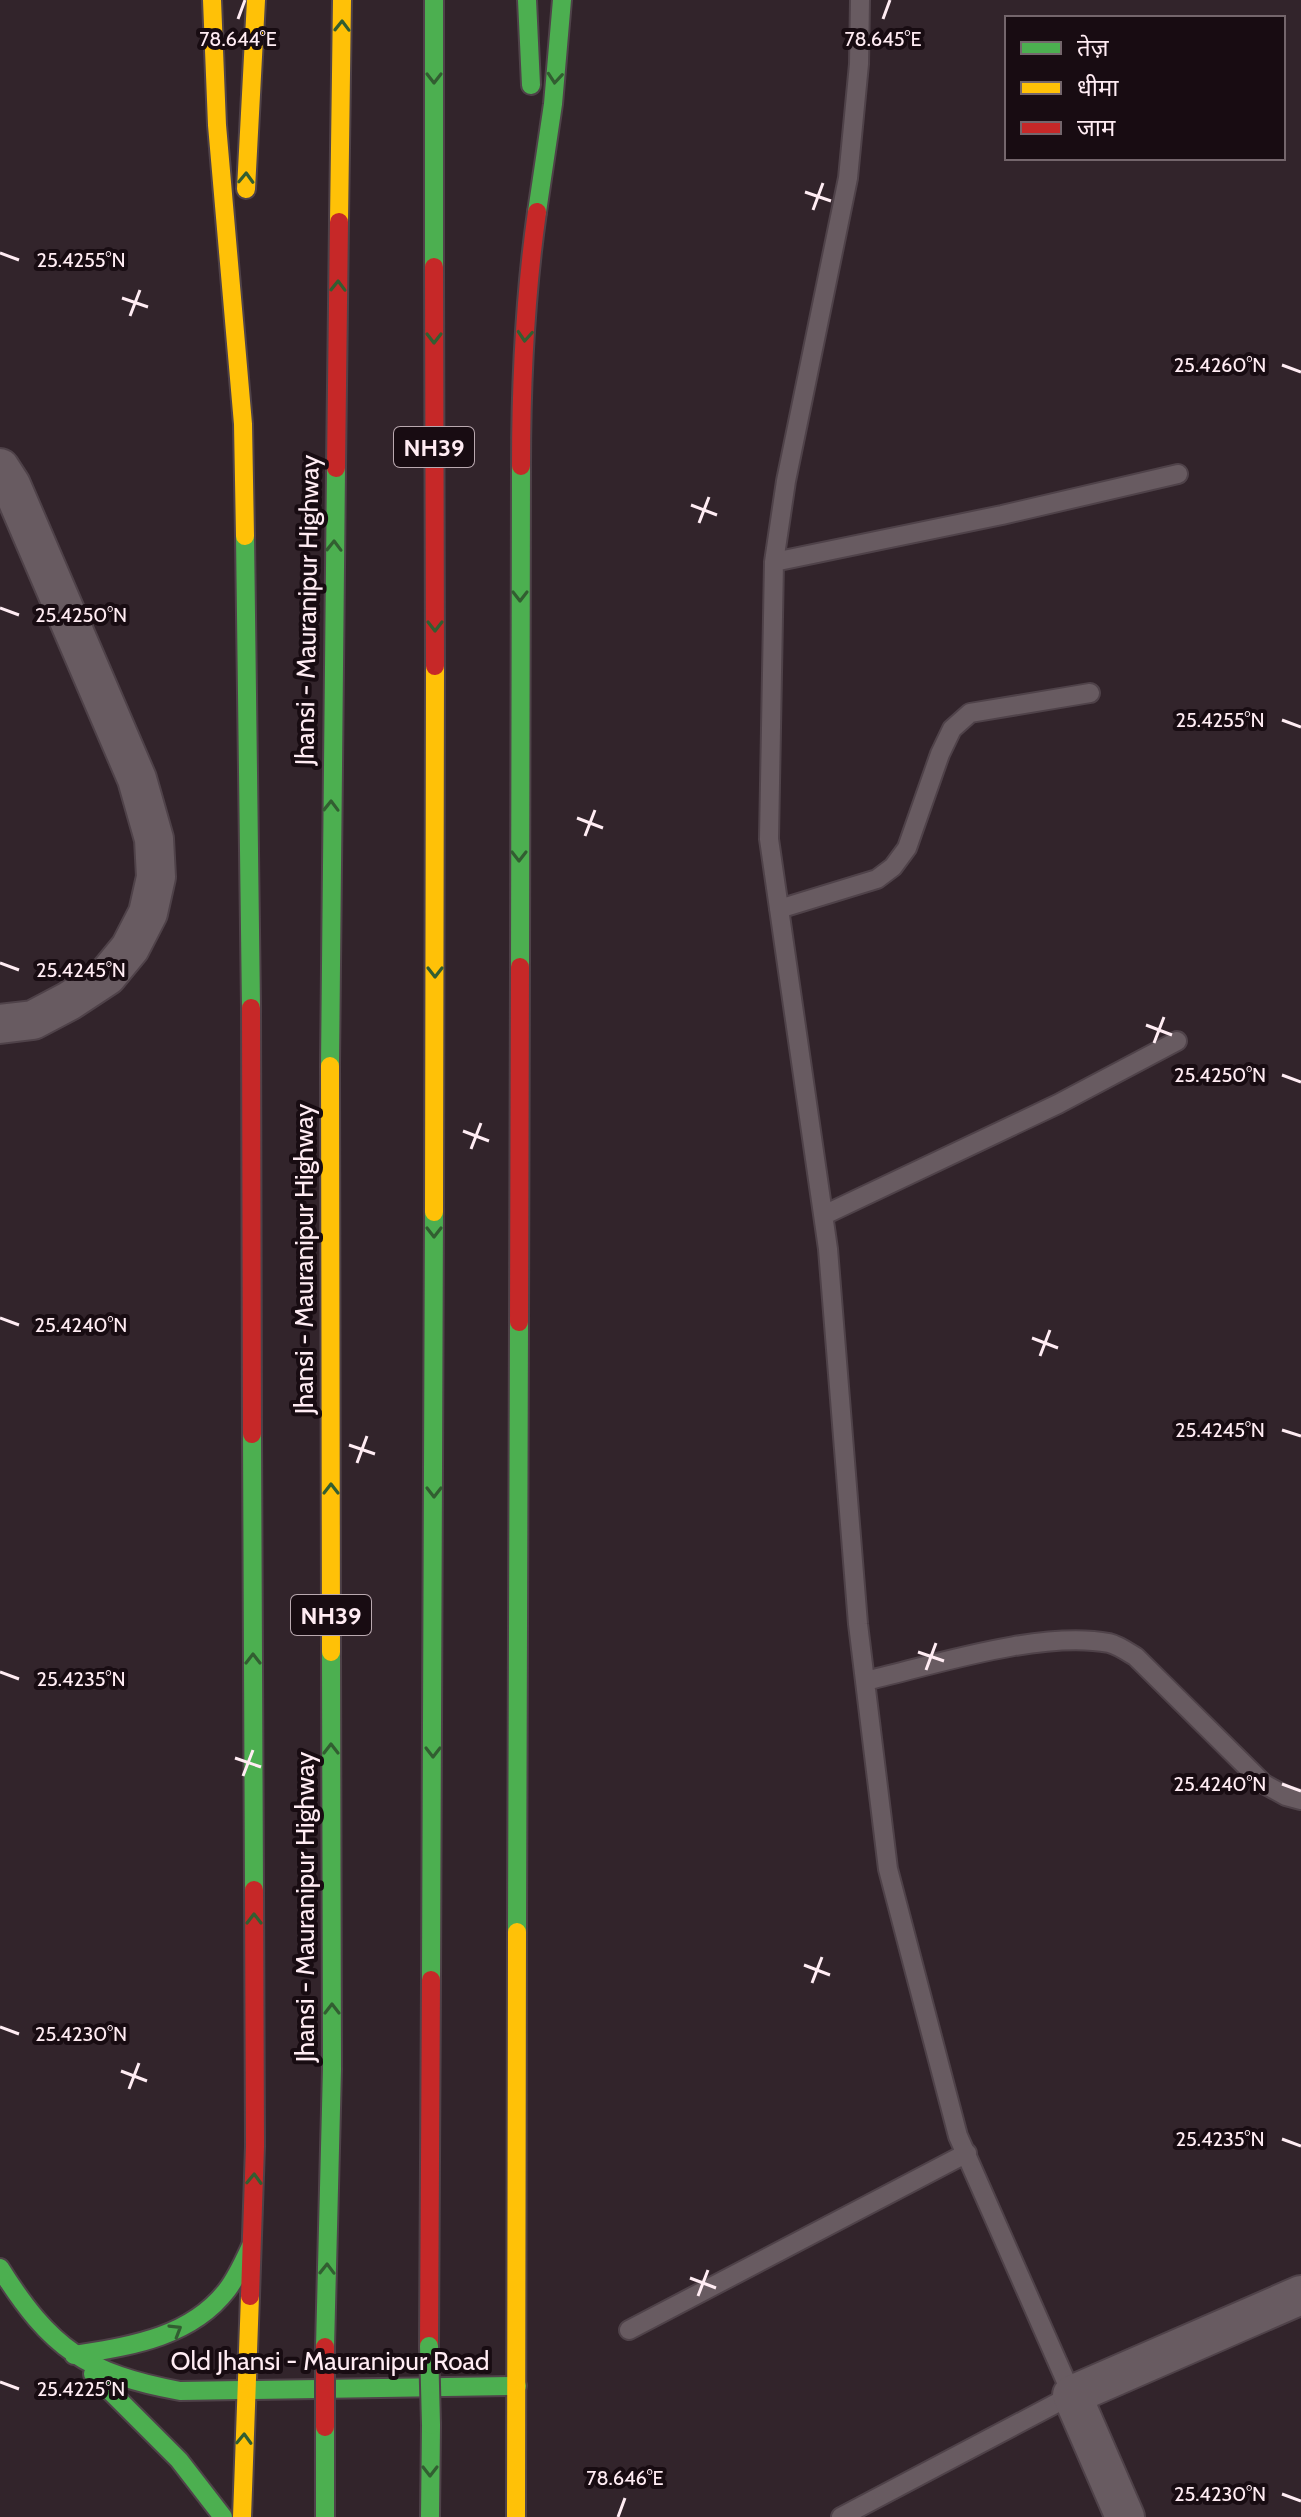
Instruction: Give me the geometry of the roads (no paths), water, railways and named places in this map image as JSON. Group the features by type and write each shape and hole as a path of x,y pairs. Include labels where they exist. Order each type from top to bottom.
{"main road":[{"path":"212,0 217,125 243,424"},
{"path":"245,210 256,0"},
{"name":"Jhansi - Mauranipur Highway","path":"325,2517 325,2347 332,2069 330,884 342,0"},
{"name":"NH39","path":"430,2517 435,910 434,0"},
{"path":"516,2517 521,432 530,261 531,115 527,0"},
{"path":"530,261 553,104 562,0"},
{"path":"242,2517 255,2130 251,1115 243,424 245,240"},
{"path":"74,2355 164,2337 201,2316 224,2294 251,2246"},
{"name":"Old Jhansi - Mauranipur Road","path":"0,2268 26,2308 56,2342 112,2376 140,2385 180,2391 517,2386"},
{"path":"74,2355 192,2475 223,2517"}],"street":[{"path":"0,468 11,485 137,779 154,839 156,877 148,913 130,948 107,976 33,1020 0,1024"},
{"path":"1125,2517 1072,2395 1301,2295"}],"lane":[{"path":"841,2517 1072,2395 958,2136 888,1869 865,1681 824,1215 769,839 774,562 786,481 848,178 859,64 860,0"},
{"path":"774,562 1002,515 1178,474"},
{"path":"779,909 877,879 893,867 907,848 952,729 970,713 1090,693"},
{"path":"824,1215 1058,1104 1177,1041"},
{"path":"865,1681 1020,1646 1069,1639 1112,1643 1136,1657 1264,1784 1301,1800"},
{"path":"629,2330 967,2153"}]}
